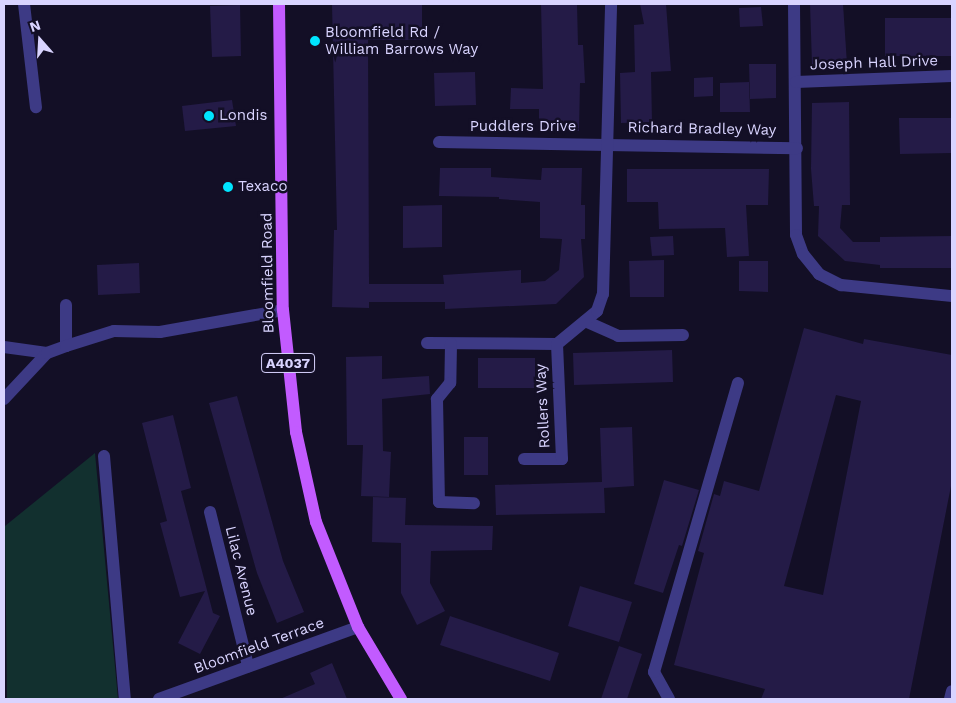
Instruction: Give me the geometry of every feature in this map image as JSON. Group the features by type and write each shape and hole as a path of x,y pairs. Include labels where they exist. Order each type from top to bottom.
{"main road":[{"name":"Bloomfield Road","path":"279,4 283,310 303,471 316,522 358,627 401,699"}],"street":[{"path":"24,4 36,107"},
{"path":"427,343 556,344 597,311 603,294 606,144 612,4"},
{"name":"Richard Bradley Way","path":"794,4 797,148 796,235 803,254 820,274 841,285 952,296"},
{"name":"Joseph Hall Drive","path":"796,82 952,76"},
{"name":"Puddlers Drive","path":"439,142 606,144"},
{"name":"Richard Bradley Way","path":"606,144 797,148"},
{"path":"66,305 66,346"},
{"path":"4,348 47,352 114,331 160,332 283,310"},
{"path":"585,321 618,336 682,335"},
{"path":"451,344 450,383 437,400 439,502 474,503"},
{"name":"Rollers Way","path":"524,459 562,459 556,344"},
{"path":"4,399 47,352"},
{"path":"669,699 654,672 738,383"},
{"path":"104,456 125,699"},
{"name":"Lilac Avenue","path":"210,512 248,666"},
{"name":"Bloomfield Terrace","path":"159,699 172,697 248,666 358,627"},
{"path":"950,699 952,691"}],"green space":[{"path":"95,453 118,699 7,699 5,526"}],"building":[{"path":"332,4 422,4 422,40 368,40 369,284 444,284 443,275 521,270 521,283 545,281 559,270 562,239 540,238 540,202 499,199 499,197 439,196 440,168 491,168 491,177 541,180 542,168 582,168 581,205 585,205 585,239 581,239 584,277 556,304 445,309 445,302 369,302 369,308 332,307 334,230 337,230"},
{"path":"541,4 577,4 578,45 583,45 585,83 580,83 579,131 539,130 539,109 510,109 511,88 543,89"},
{"path":"640,4 666,4 671,71 651,72 652,122 621,123 620,73 635,72 634,25 644,24"},
{"path":"810,4 843,4 847,64 812,64"},
{"path":"240,5 241,56 212,57 210,6"},
{"path":"761,7 763,26 740,27 739,8"},
{"path":"885,18 952,18 952,56 885,56"},
{"path":"749,64 776,64 776,98 750,99"},
{"path":"475,72 476,105 435,106 434,73"},
{"path":"713,77 713,96 694,97 694,78"},
{"path":"749,82 750,112 720,112 720,83"},
{"name":"Londis","path":"232,100 236,126 185,131 182,106"},
{"path":"849,102 850,205 842,205 840,228 853,242 880,242 880,237 952,236 952,268 880,268 880,265 845,261 818,236 819,206 814,206 811,169 812,103"},
{"path":"899,118 952,118 952,153 900,154"},
{"path":"627,169 769,169 768,205 746,205 749,256 727,257 725,228 659,229 658,202 627,202"},
{"path":"442,205 442,247 403,248 403,206"},
{"path":"673,236 674,255 652,256 650,237"},
{"path":"664,260 664,297 630,297 629,261"},
{"path":"739,261 768,261 768,292 739,291"},
{"path":"139,263 140,293 98,295 97,265"},
{"path":"804,328 863,344 864,339 952,355 952,481 909,699 761,699 765,689 674,665 704,553 698,551 714,494 720,496 724,481 759,491","holes":["836,395 861,401 823,595 784,586"]},
{"path":"672,350 673,382 574,385 573,353"},
{"path":"382,356 382,379 429,376 430,394 382,399 383,451 391,452 389,497 361,496 363,445 347,445 346,357"},
{"path":"478,358 535,358 535,388 478,388"},
{"path":"237,396 283,561 304,612 277,623 257,573 209,403"},
{"path":"173,415 191,488 181,491 213,613 220,616 200,654 178,643 205,591 180,597 160,523 167,521 142,423"},
{"path":"632,427 634,486 604,488 605,513 496,515 495,485 602,482 600,428"},
{"path":"464,437 488,437 488,475 464,475"},
{"path":"664,480 699,490 682,546 679,545 663,593 634,584"},
{"path":"373,497 406,498 405,525 493,526 492,550 431,551 430,583 445,611 417,625 401,593 401,543 372,542"},
{"path":"580,586 632,602 619,642 568,626"},
{"path":"450,616 559,653 550,681 440,645"},
{"path":"619,646 642,654 627,699 601,699"},
{"path":"332,663 347,699 280,699 315,684 310,673"}],"place":[{"name":"Bloomfield Rd / William Barrows Way","path":"315,41"},
{"name":"Londis","path":"209,116"},
{"name":"Texaco","path":"228,187"}]}
